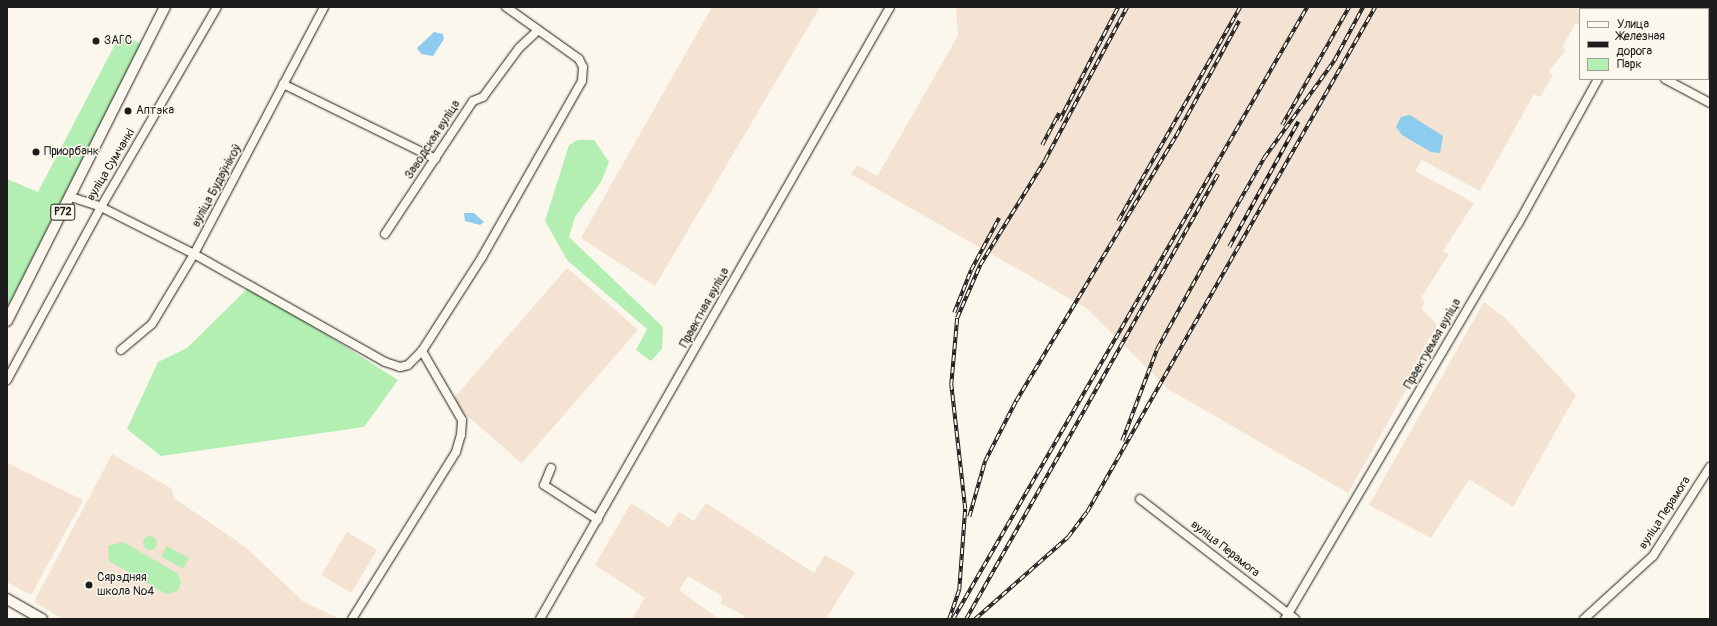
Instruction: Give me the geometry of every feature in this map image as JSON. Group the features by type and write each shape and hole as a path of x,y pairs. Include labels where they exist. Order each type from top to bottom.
{"main road":[{"name":"вуліца Сумчанкі","path":"7,321 71,197 165,7"},
{"path":"7,599 42,619"}],"street":[{"name":"вуліца Сумчанкі","path":"7,380 101,207 217,7"},
{"name":"вуліца Будаўнікоў","path":"121,350 152,324 194,254 324,7"},
{"path":"71,197 101,207 194,254 385,362 400,367 408,365 422,351 482,257 582,81 584,67 579,59 506,7"},
{"name":"Праектная вуліца","path":"540,619 890,7"},
{"name":"Заводская вуліца","path":"385,234 473,101 483,97 520,48 538,30"},
{"name":"Праектуемая вуліца","path":"1286,616 1518,224 1597,80"},
{"path":"1667,80 1710,102"},
{"path":"283,84 436,159"},
{"path":"352,619 456,452 461,435 462,420 422,351"},
{"name":"вуліца Перамога","path":"1584,619 1653,556 1710,467"},
{"path":"551,468 544,485 598,520"},
{"name":"вуліца Перамога","path":"1140,499 1286,616 1296,619"}],"shaded area":[{"path":"712,7 820,7 655,286 581,238"},
{"path":"956,7 1590,7 1579,8 1579,24 1575,24 1562,48 1566,50 1548,72 1553,75 1540,97 1534,94 1480,191 1422,160 1415,171 1474,203 1443,251 1449,254 1421,298 1425,302 1421,308 1437,325 1410,373 1414,376 1348,493 1168,389 1086,308 851,174 857,165 877,176 958,36"},
{"path":"567,268 638,330 522,463 451,402"},
{"path":"1484,302 1505,318 1576,395 1513,507 1469,479 1431,538 1369,505"},
{"path":"112,454 172,489 174,498 244,546 304,602 340,619 63,619 34,602"},
{"path":"7,463 83,500 31,595 7,582"},
{"path":"631,503 669,527 679,512 694,521 706,503 814,573 825,555 855,572 826,619 743,619 745,616 721,604 722,596 688,576 679,590 719,619 632,619 645,598 595,565"},
{"path":"347,532 377,550 351,593 321,575"}],"green space":[{"path":"121,33 141,44 7,308 7,179 38,192"},
{"path":"578,140 594,140 609,162 601,182 575,217 569,237 663,327 662,349 651,361 636,350 647,329 567,260 545,221 569,145"},
{"path":"250,286 398,380 364,427 161,456 127,429 158,362 187,348"},
{"path":"147,536 153,536 157,540 157,546 153,550 147,550 143,546 143,540"},
{"path":"123,542 177,573 181,581 178,591 166,594 109,561 108,546"},
{"path":"167,546 189,558 183,569 161,556"}],"water":[{"path":"434,32 443,34 444,39 433,56 421,54 417,48"},
{"path":"1410,115 1443,136 1440,153 1431,152 1402,135 1396,127 1401,117"},
{"path":"464,213 474,213 484,222 480,225 465,221"}],"railway":[{"path":"1059,121 1118,7"},
{"path":"949,619 959,590 965,509 951,385 957,318 980,265 1045,160 1127,7"},
{"path":"1118,221 1240,7"},
{"path":"953,619 1307,7"},
{"path":"1282,125 1349,7"},
{"path":"1122,441 1157,349 1233,212 1264,158 1334,61 1363,7"},
{"path":"975,619 1068,537 1087,512 1375,7"},
{"path":"969,517 985,461 1016,401 1176,136 1239,21"},
{"path":"1042,145 1059,113"},
{"path":"1229,247 1298,122"},
{"path":"966,619 1218,174"},
{"path":"954,313 971,270 999,218"}],"place":[{"name":"ЗАГС","path":"96,41"},
{"name":"Аптэка","path":"128,111"},
{"name":"Приорбанк","path":"36,152"},
{"name":"Сярэдняя школа №4","path":"89,585"}]}
